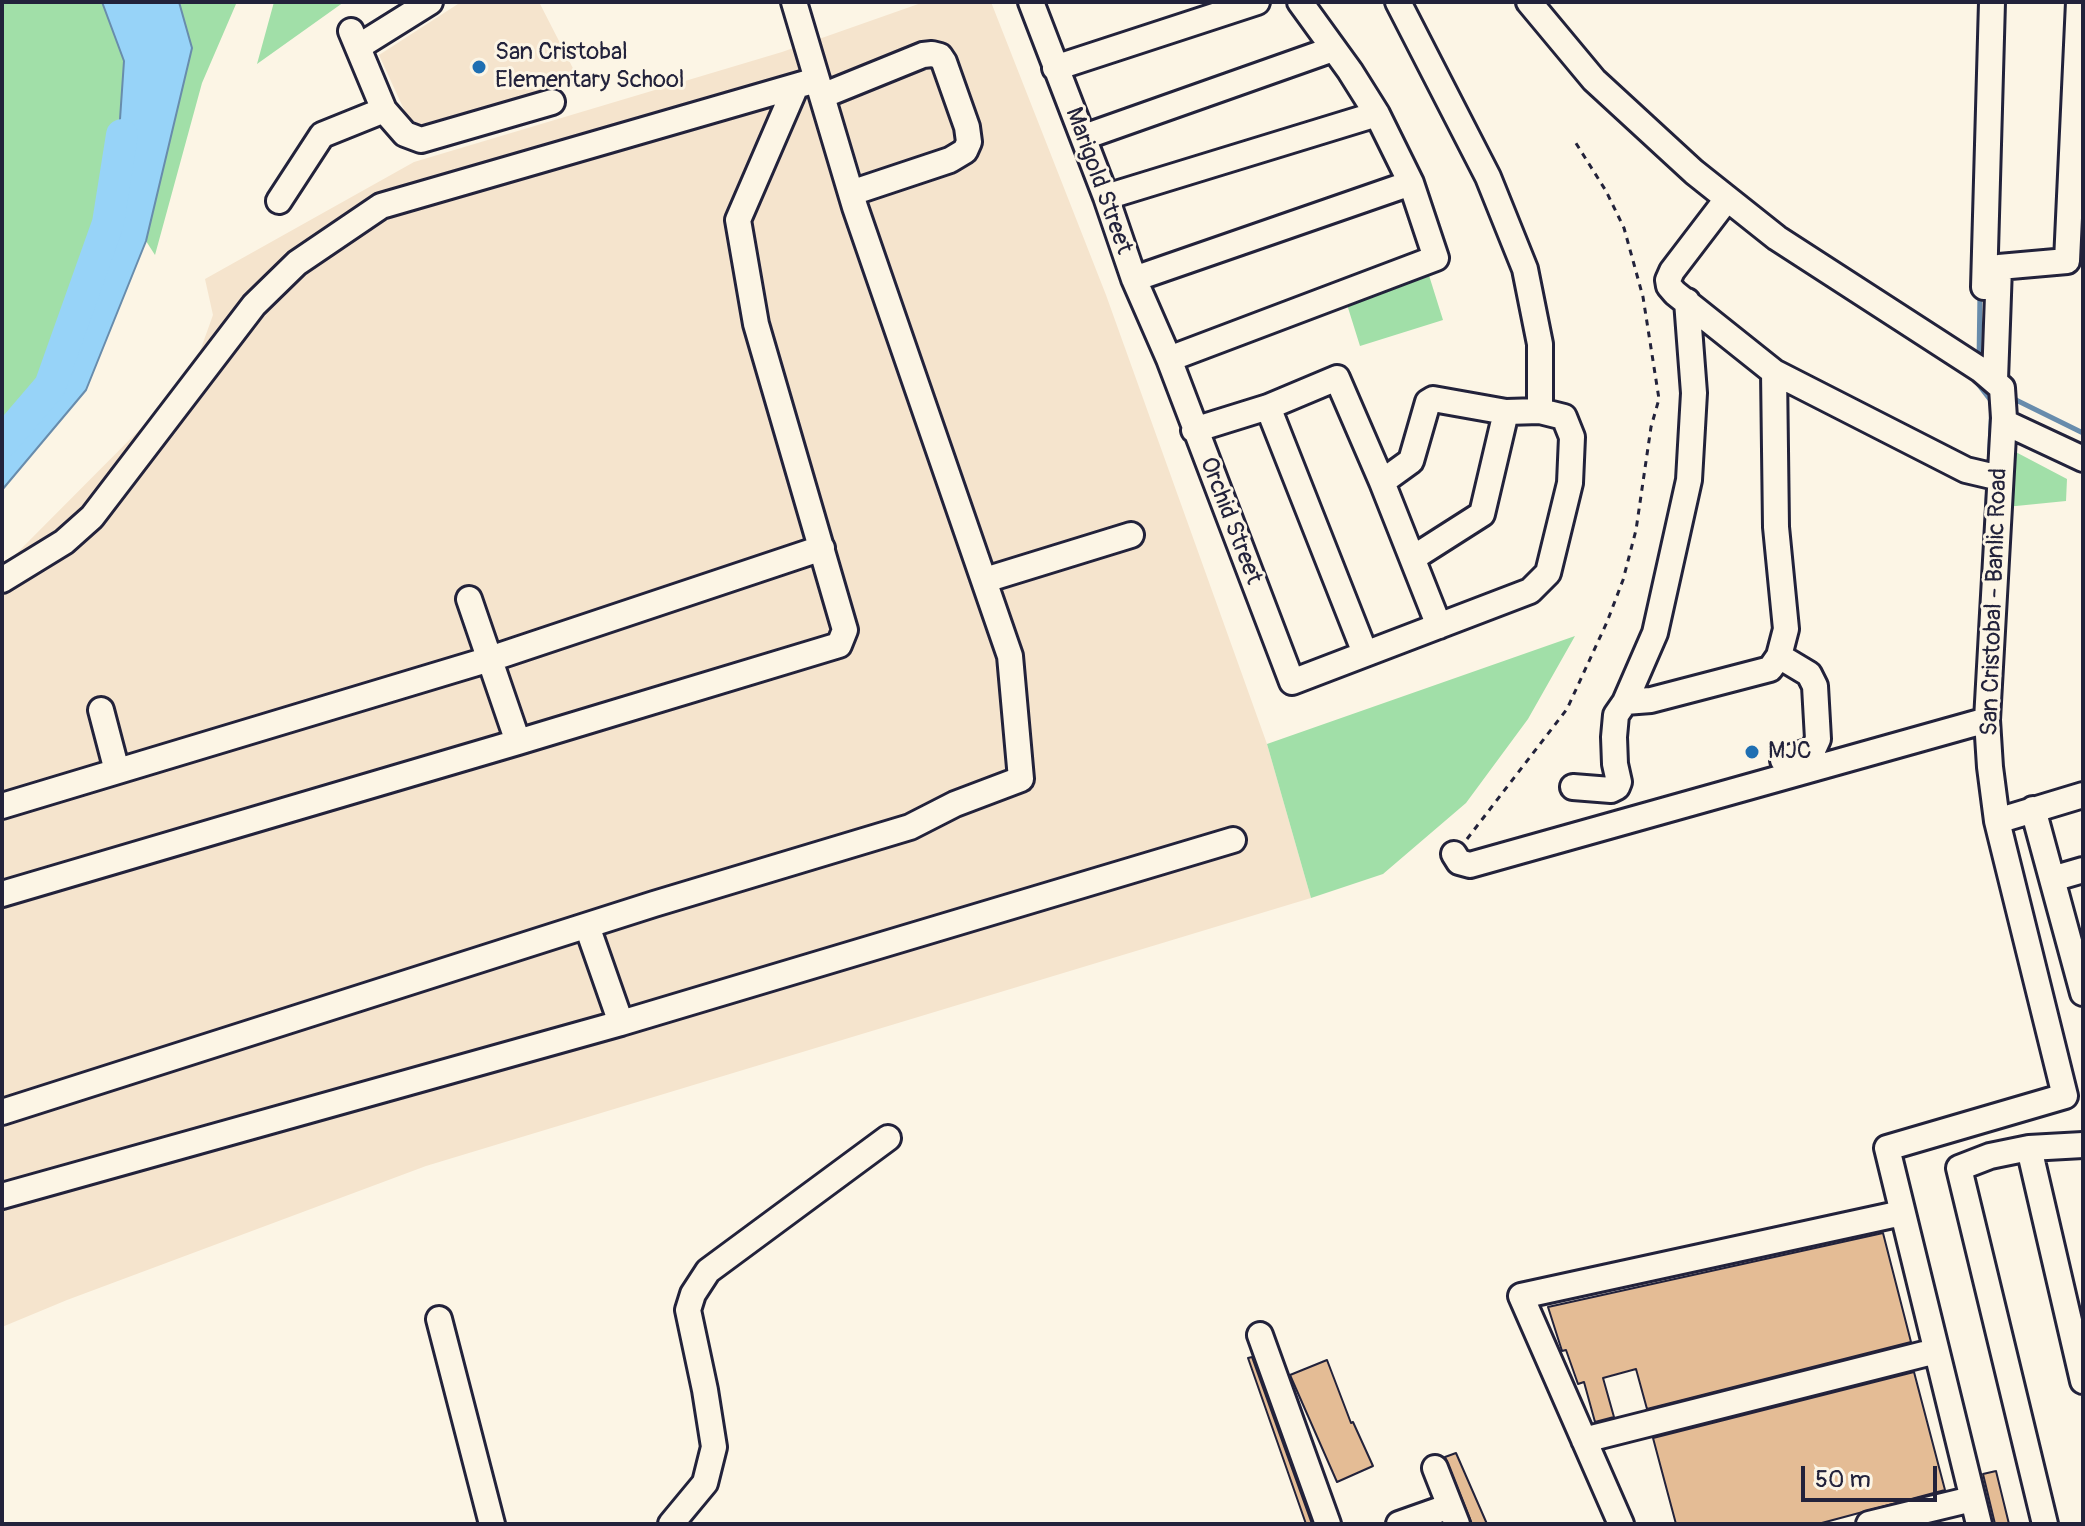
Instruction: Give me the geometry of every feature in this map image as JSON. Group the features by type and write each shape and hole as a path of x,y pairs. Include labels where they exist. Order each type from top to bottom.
{"street":[{"path":"430,2 355,39 384,110 405,134 421,140 552,102"},
{"path":"2,1112 910,827 955,804 1021,779 1010,656 812,88 794,2"},
{"name":"Marigold Street","path":"1031,2 1084,137 1134,279 1169,359"},
{"path":"1055,68 1257,2"},
{"path":"1169,359 1436,258 1411,183 1377,114 1300,2"},
{"path":"1398,2 1488,177 1525,269 1540,344 1540,411"},
{"path":"1529,2 1594,80 1667,149 1727,199 1806,259 1988,375 1999,267 2067,261 2077,189 2079,2"},
{"name":"San Cristobal - Banlic Road","path":"1902,1213 1887,1148 2065,1096 1997,821 1987,720 2004,422 2002,388 1988,375 1992,2"},
{"path":"1084,137 1333,49"},
{"path":"2,580 64,542 92,517 254,305 297,263 381,206 923,55 940,56 967,127 969,142 965,151 950,160 851,193"},
{"path":"2,894 839,645 845,630 756,324 738,220 812,88"},
{"path":"279,201 322,135 384,110"},
{"path":"1106,197 1377,114"},
{"path":"1134,279 1411,183"},
{"path":"1727,199 1668,280 1669,286 1774,372 1966,470 2000,478"},
{"path":"1573,787 1611,790 1617,787 1616,715 1625,702 1655,633 1689,480 1694,393 1687,301"},
{"name":"Orchid Street","path":"1169,359 1292,682 1365,653"},
{"path":"1625,702 1651,700 1770,669 1779,656 1786,629 1776,527 1774,372"},
{"path":"1194,430 1268,407 1337,378 1439,626"},
{"path":"1268,407 1365,653 1530,591 1548,573 1570,483 1572,437 1564,417 1540,411 1506,412 1433,399 1428,402 1411,461 1382,482"},
{"path":"1413,558 1482,514 1506,412"},
{"path":"2004,422 2083,459"},
{"path":"985,580 1131,535"},
{"path":"2,806 490,659 822,548"},
{"path":"469,599 518,742"},
{"path":"1779,656 1809,674 1815,686 1818,739 1813,750 1783,760"},
{"path":"101,710 117,771"},
{"path":"1454,854 1459,862 1470,865 1987,720"},
{"path":"1997,821 2083,795"},
{"path":"2033,809 2052,879 2077,944 2083,993"},
{"path":"2,1196 621,1023 1233,840"},
{"path":"2052,879 2083,870"},
{"path":"587,926 621,1023"},
{"path":"671,1524 705,1483 714,1447 688,1310 693,1294 708,1271 888,1138"},
{"path":"2045,1524 1959,1168 1990,1156 2029,1148 2083,1145"},
{"path":"2029,1148 2083,1381"},
{"path":"1621,1524 1521,1296 1902,1213 1979,1524"},
{"path":"439,1319 492,1524"},
{"path":"1260,1335 1328,1524"},
{"path":"1584,1440 1936,1351"},
{"path":"1399,1524 1454,1515 1435,1468"},
{"path":"1869,1524 1972,1499"}],"path":[{"path":"1454,854 1567,709 1607,622 1623,580 1636,530 1651,427 1659,399 1643,297 1624,228 1606,191 1574,140"}],"shaded area":[{"name":"San Cristobal Elementary School","path":"461,2 539,2 579,80 412,127 379,55"},
{"path":"924,2 991,2 1106,295 1267,744 1311,898 426,1166 2,1327 2,561 12,558 190,379 213,315 205,279 414,162 782,52"}],"green space":[{"path":"2,2 102,2 124,61 111,250 39,404 2,445"},
{"path":"179,2 236,4 202,83 155,255 146,241 192,49"},
{"path":"274,2 344,2 257,64"},
{"path":"1427,269 1443,320 1360,346 1344,295"},
{"path":"2010,449 2067,479 2066,501 2006,507"},
{"path":"1575,636 1528,719 1466,803 1383,874 1311,898 1267,744"}],"water":[{"path":"102,2 179,2 192,48 146,241 86,390 2,490 2,445 39,404 111,250 124,61"}],"building":[{"path":"1883,1233 1911,1342 1647,1409 1636,1369 1603,1378 1614,1417 1595,1422 1584,1382 1578,1384 1566,1350 1562,1351 1548,1307"},
{"path":"1252,1357 1312,1524 1306,1524 1248,1358"},
{"path":"1327,1360 1351,1423 1373,1466 1337,1482 1290,1375"},
{"path":"1914,1372 1945,1490 1818,1524 1676,1524 1653,1438"},
{"path":"1456,1453 1487,1524 1472,1524 1445,1457"},
{"path":"1996,1471 2009,1524 1995,1524 1983,1474"}],"waterway":[{"path":"2,442 50,386 108,223 122,135"},
{"path":"1979,361 1980,291"},
{"path":"1975,380 1992,402 1989,468"},
{"path":"2014,399 2083,433"},
{"path":"1987,504 1988,482"}],"place":[{"name":"San Cristobal Elementary School","path":"479,67"},
{"name":"MJC","path":"1752,752"}]}
